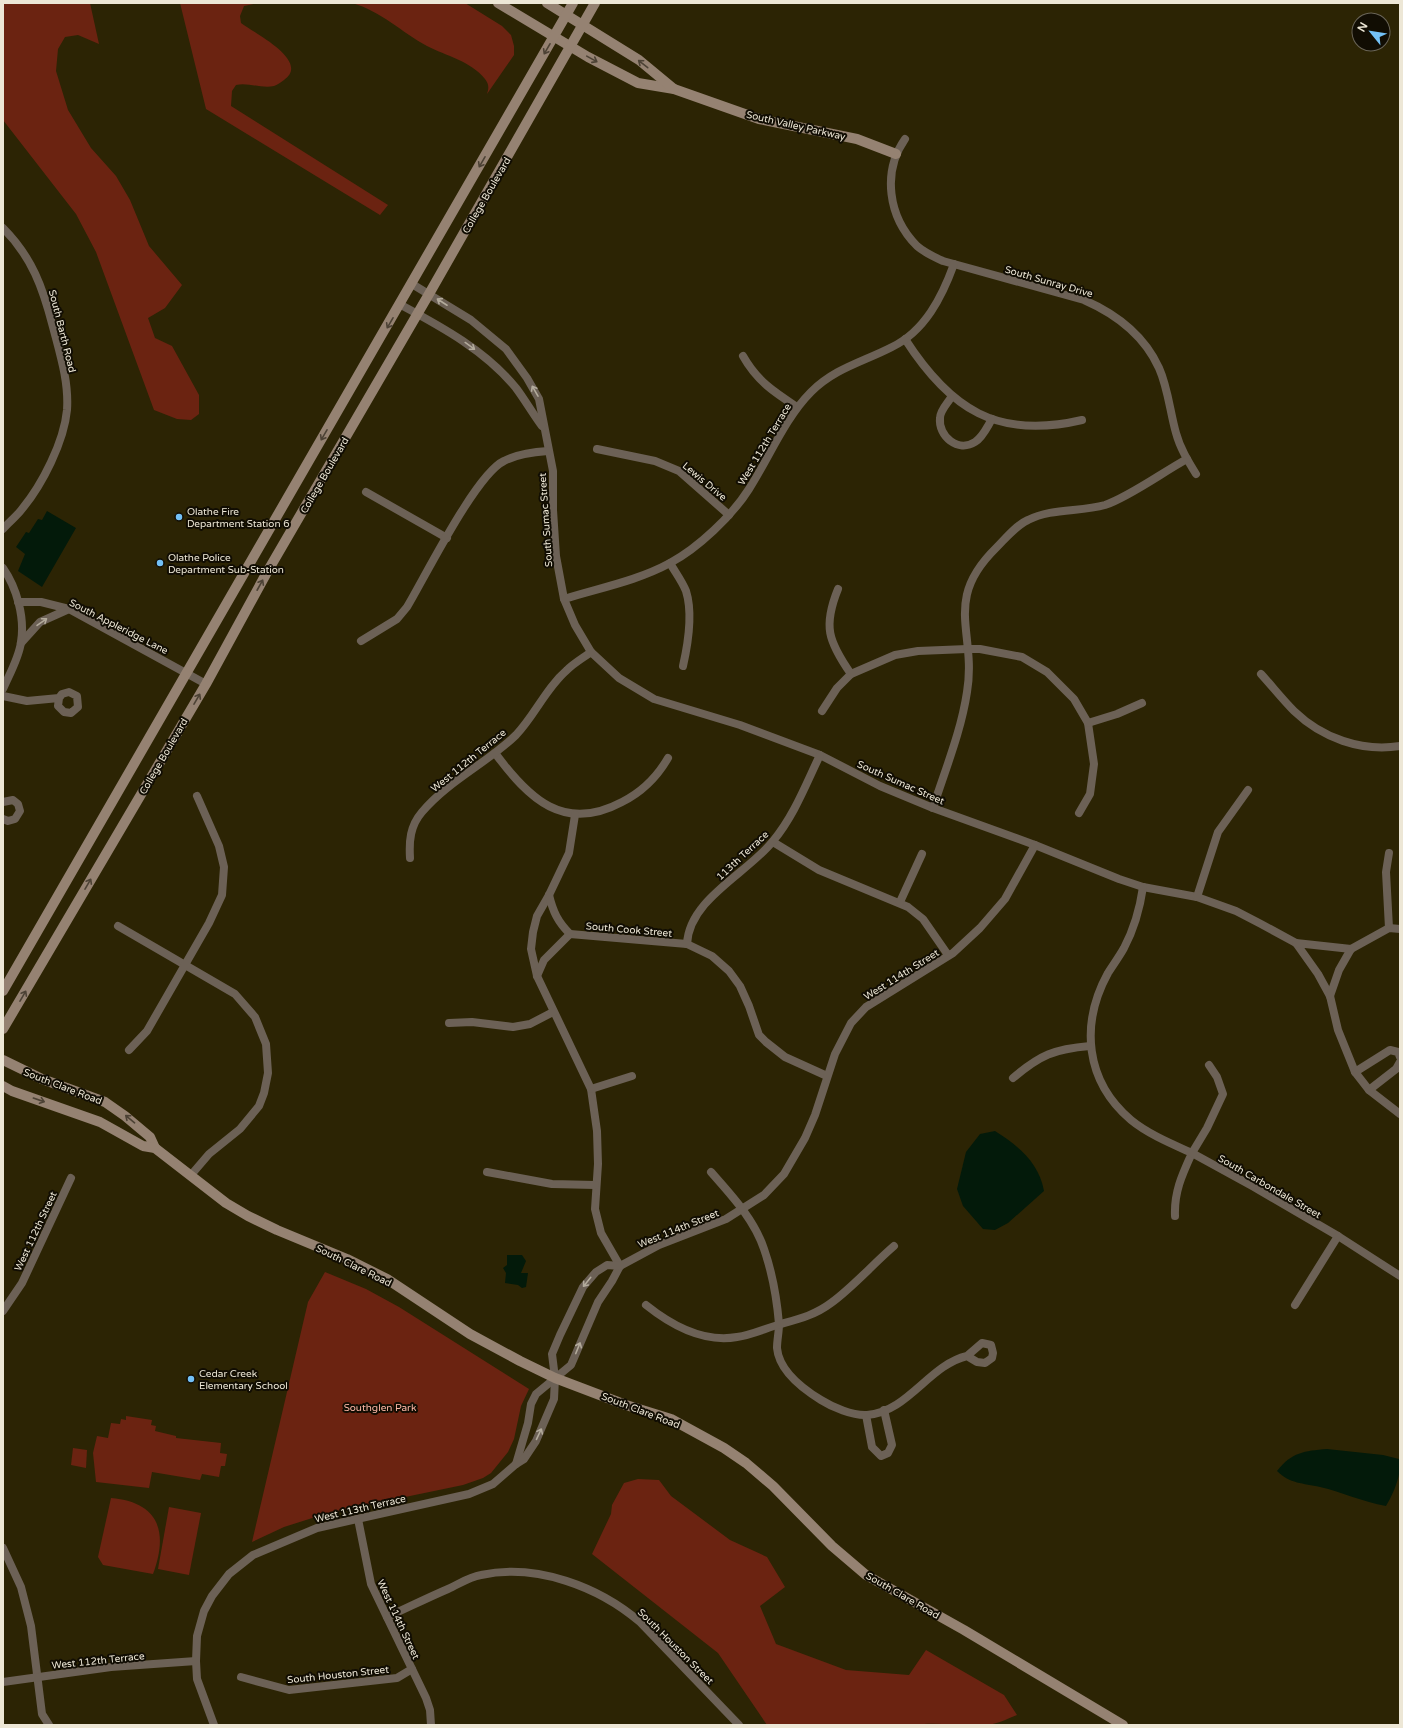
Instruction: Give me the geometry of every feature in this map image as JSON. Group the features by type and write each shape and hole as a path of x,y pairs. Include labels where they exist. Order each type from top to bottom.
{"street":[{"name":"South Valley Parkway","path":"498,3 588,57 638,83 674,89 759,119 857,139 896,154"},
{"name":"South Valley Parkway","path":"547,3 606,41 639,60 674,89"},
{"name":"College Boulevard","path":"3,991 401,305 573,3"},
{"name":"College Boulevard","path":"3,1029 206,684 266,574 418,314 596,3"},
{"name":"South Sunray Drive","path":"905,138 896,154 892,168 892,200 897,216 917,246 927,253 954,264 1084,300 1098,306 1123,322 1148,348 1159,369 1176,435 1196,474"},
{"name":"South Barth Road","path":"3,228 30,261 44,292 65,375 67,411 57,447 41,479 22,509 3,529"},
{"name":"West 112th Terrace","path":"564,599 640,576 670,563 701,541 728,515 748,490 797,408 815,388 842,369 882,352 906,339 927,317 940,298 954,264"},
{"name":"South Sumac Street","path":"412,284 471,320 506,349 527,378 539,400 553,471 553,510 556,556 564,599 575,625 592,652 619,678 654,699 740,725 820,755 880,786 933,808 1035,845 1119,879 1143,887 1198,897 1236,911 1296,944 1318,974 1330,996 1338,1030 1355,1072 1369,1090 1400,1114"},
{"name":"South Sumac Street","path":"401,305 470,345 516,388 544,429"},
{"path":"906,339 928,370 952,396 973,410 992,419 1034,427 1054,426 1082,420"},
{"path":"743,356 751,371 765,385 797,408"},
{"path":"952,396 940,416 940,426 949,441 957,445 968,445 975,442 981,436 992,419"},
{"name":"Lewis Drive","path":"597,449 655,461 679,471 728,515"},
{"path":"361,641 397,619 407,607 447,538 488,472 503,461 531,453 548,451"},
{"path":"933,808 964,712 968,685 964,611 970,584 980,565 1014,530 1026,520 1039,515 1104,505 1118,499 1187,459"},
{"path":"366,492 447,538"},
{"path":"670,563 686,591 688,611 686,650 683,666"},
{"path":"3,568 10,579 18,602 21,643"},
{"path":"838,589 831,607 828,626 834,644 851,674"},
{"name":"South Appleridge Lane","path":"18,602 41,602 69,609 206,684"},
{"path":"3,689 21,643 40,622 69,609"},
{"path":"822,711 837,688 851,674 895,655 967,649 1000,652 1022,657 1047,672 1074,699 1088,723 1094,764 1090,794 1080,812"},
{"name":"West 112th Terrace","path":"410,858 409,840 412,828 421,813 445,789 495,753 532,716 550,689 566,670 592,652"},
{"path":"1261,674 1293,710 1308,723 1336,739 1362,746 1400,746"},
{"path":"3,696 27,701 58,698"},
{"path":"1088,723 1117,714 1142,703"},
{"path":"495,753 524,790 542,803 575,815 593,814 613,807 635,796 659,773 668,758"},
{"name":"113th Terrace","path":"687,944 688,935 693,922 705,904 773,842 793,810 820,755"},
{"path":"1198,897 1218,832 1248,790"},
{"path":"129,1050 147,1031 217,909 222,896 224,867 219,846 197,796"},
{"path":"3,802 13,800 18,804 20,811 15,819 8,821 3,819"},
{"path":"516,1464 528,1423 531,1404 536,1394 572,1365 598,1302 620,1266 598,1225 595,1209 595,1185 598,1164 597,1131 591,1089 537,976 531,949 537,916 569,853 575,815"},
{"path":"773,842 819,870 900,902 923,919 948,955"},
{"name":"West 114th Street","path":"554,1378 552,1354 579,1294 596,1272 607,1265 620,1266 659,1245 726,1219 764,1195 784,1174 794,1159 815,1115 835,1054 851,1023 866,1007 948,955 980,928 1006,899 1035,845"},
{"path":"1389,853 1386,872 1389,928"},
{"path":"900,902 922,854"},
{"name":"South Carbondale Street","path":"1143,887 1133,929 1099,992 1091,1020 1090,1046 1094,1064 1105,1089 1118,1107 1132,1121 1254,1187 1338,1236 1400,1276"},
{"path":"537,976 544,960 570,934 560,925 553,912 549,895"},
{"path":"118,926 235,994 255,1017 266,1044 268,1073 264,1093 259,1106 250,1119 209,1154 191,1175"},
{"path":"1330,996 1339,970 1351,949 1389,928 1400,929"},
{"name":"South Cook Street","path":"570,934 687,944 712,956 729,971 740,986 759,1035 785,1057 827,1076"},
{"path":"1296,944 1351,949"},
{"path":"449,1023 472,1022 513,1027 530,1024 553,1012"},
{"path":"1013,1078 1029,1065 1048,1053 1090,1046"},
{"path":"1355,1072 1390,1050 1398,1052 1400,1056"},
{"name":"South Clare Road","path":"3,1060 42,1079 105,1102 125,1116 150,1137 155,1148"},
{"path":"1369,1090 1396,1069 1400,1062"},
{"path":"1176,1216 1175,1200 1182,1176 1192,1153 1207,1128 1223,1094 1217,1077 1210,1065"},
{"path":"591,1089 632,1076"},
{"name":"South Clare Road","path":"3,1086 12,1091 100,1122 143,1146 155,1148 226,1203 248,1216 277,1230 347,1259 387,1279 470,1334 554,1378 626,1405 671,1419 724,1448 746,1463 773,1486 832,1546 866,1575 964,1630 1123,1725"},
{"path":"487,1172 552,1184 595,1185"},
{"path":"711,1172 743,1208 759,1238 765,1253 779,1324 777,1349 784,1365 797,1383 828,1405 866,1415 884,1410 904,1400 944,1365 956,1359 967,1356"},
{"name":"West 112th Street","path":"3,1311 22,1283 71,1178"},
{"path":"1295,1305 1338,1236"},
{"path":"646,1304 677,1327 697,1335 735,1338 810,1316 830,1304 894,1246"},
{"name":"West 113th Terrace","path":"214,1725 197,1679 197,1636 204,1611 212,1596 229,1574 253,1555 279,1542 317,1528 469,1494 493,1484 524,1459 536,1441 554,1399 554,1378"},
{"path":"866,1415 872,1447 881,1456 888,1453 892,1445 884,1410"},
{"name":"West 114th Street","path":"358,1519 371,1584 426,1698 431,1725"},
{"path":"3,1548 21,1587 31,1626 36,1677 42,1714 49,1725"},
{"name":"South Houston Street","path":"387,1617 481,1575 508,1572 558,1579 598,1594 628,1612 651,1633 739,1725"},
{"name":"West 112th Terrace","path":"3,1682 112,1667 196,1661"},
{"name":"South Houston Street","path":"241,1677 289,1690 397,1678 412,1669"}],"green space":[{"path":"3,3 90,3 99,44 78,35 65,37 58,49 56,71 68,110 91,148 116,176 130,200 149,246 182,285 165,308 148,318 155,338 172,346 199,395 199,414 191,420 177,419 154,410 96,252 76,214 3,120"},
{"path":"180,3 259,3 244,6 240,16 241,23 278,48 286,56 290,64 290,73 284,80 274,86 265,87 245,84 236,85 232,91 231,106 388,205 380,215 206,109"},
{"path":"352,3 465,3 502,26 511,35 514,46 514,55 487,94 488,88 485,79 466,63 427,46 382,16"},
{"name":"Southglen Park","path":"325,1272 366,1289 399,1307 529,1389 521,1406 514,1439 508,1452 491,1473 483,1478 463,1485 328,1513 284,1527 252,1542 308,1302"},
{"path":"126,1416 152,1420 151,1425 156,1426 155,1431 176,1436 176,1438 221,1443 220,1453 227,1454 225,1466 221,1466 219,1477 202,1474 200,1480 152,1472 149,1488 96,1482 93,1453 97,1436 108,1438 111,1423 120,1424 121,1419 126,1420"},
{"path":"73,1448 87,1450 86,1468 71,1465"},
{"path":"638,1479 659,1480 671,1496 730,1540 767,1557 785,1587 760,1606 776,1644 846,1670 909,1675 926,1650 1004,1695 1017,1715 994,1724 978,1726 933,1724 767,1725 718,1653 592,1554 611,1514 612,1505 624,1483"},
{"path":"111,1498 127,1501 140,1506 149,1512 156,1521 160,1545 158,1559 153,1574 103,1565 98,1557"},
{"path":"169,1507 201,1513 189,1575 158,1569"}],"shaded area":[{"path":"47,511 76,528 42,587 18,571 25,554 16,547 26,532 29,533 38,519 42,520"},
{"path":"995,1131 1020,1149 1027,1156 1038,1172 1044,1191 1008,1223 995,1230 983,1229 963,1206 957,1189 966,1152 980,1134"},
{"path":"507,1255 522,1255 526,1261 521,1273 528,1273 526,1287 522,1288 518,1285 505,1283 506,1273 503,1268 507,1265"},
{"path":"1327,1449 1383,1455 1399,1459 1400,1470 1392,1496 1386,1506 1328,1489 1292,1481 1277,1471 1293,1456 1305,1452"}],"place":[{"name":"Olathe Fire Department Station 6","path":"179,517"},
{"name":"Olathe Police Department Sub-Station","path":"160,563"},
{"name":"Cedar Creek Elementary School","path":"191,1379"}]}
